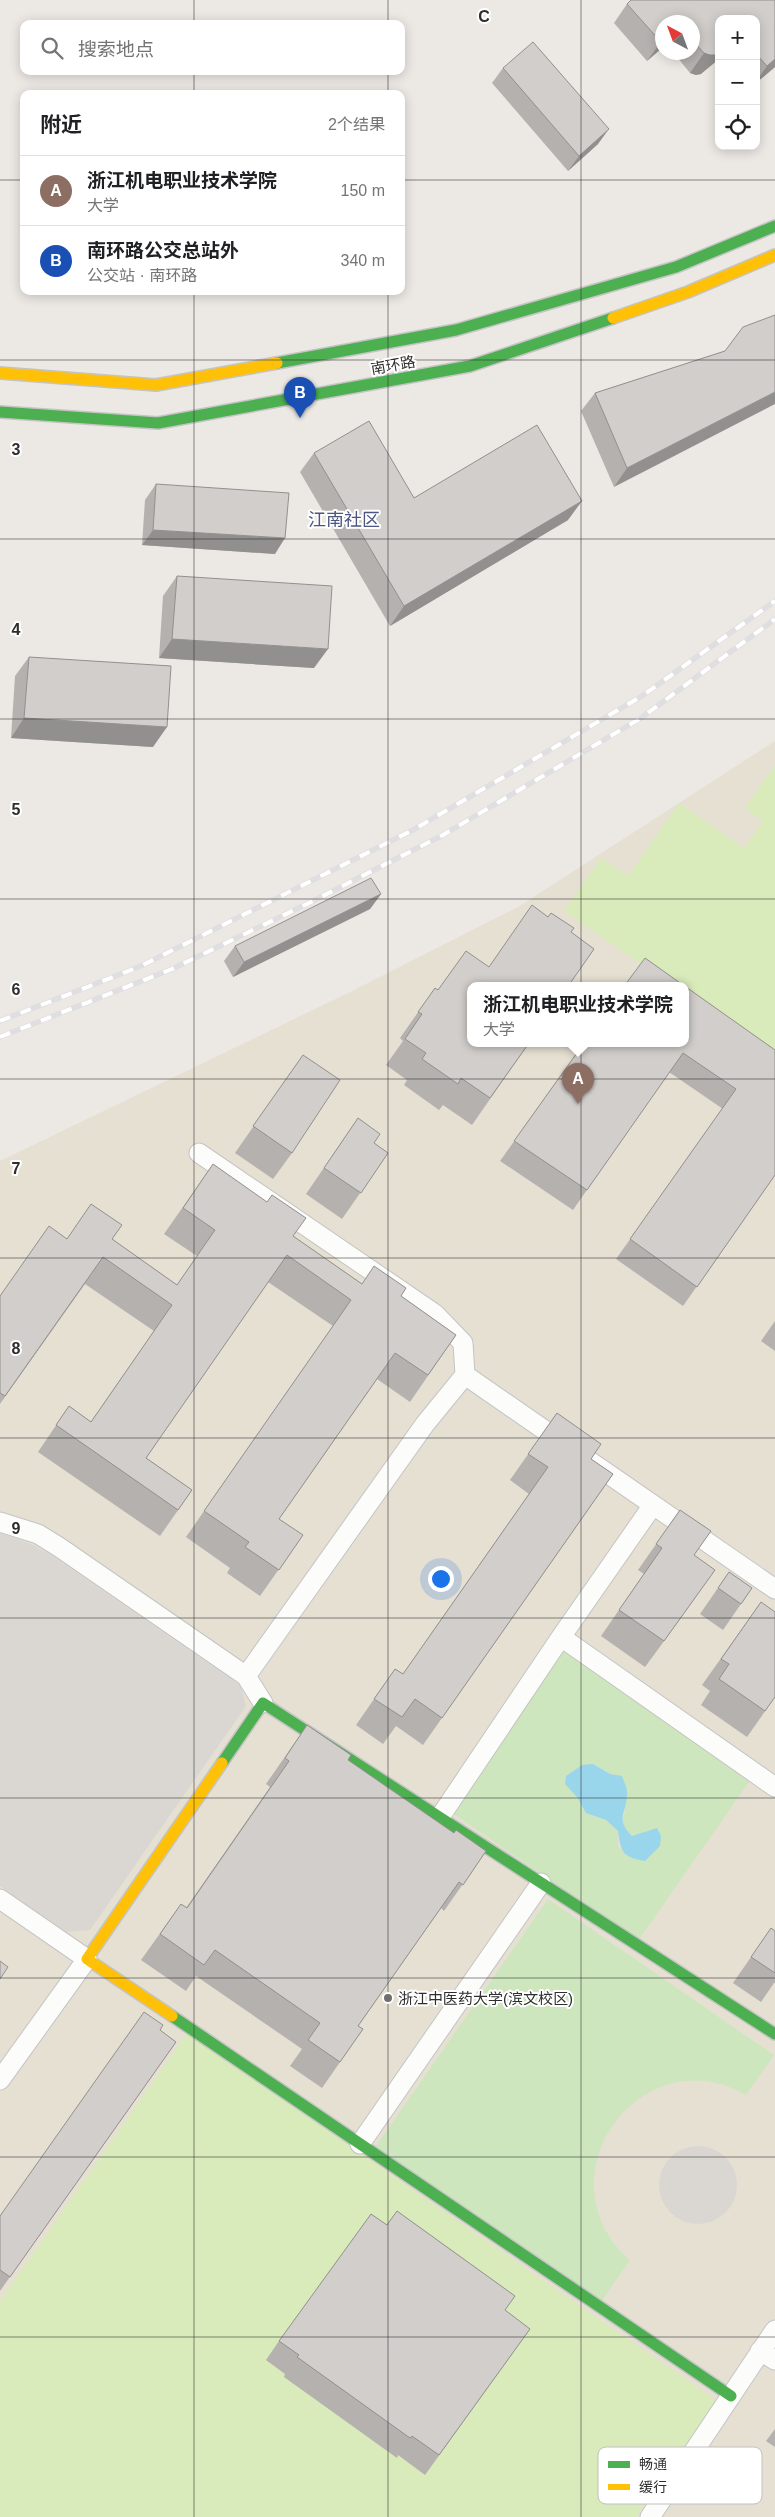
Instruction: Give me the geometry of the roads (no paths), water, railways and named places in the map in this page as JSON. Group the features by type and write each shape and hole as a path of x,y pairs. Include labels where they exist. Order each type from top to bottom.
{"street":[{"name":"南环路","path":"0,374 156,385 456,330 676,267 775,226"},
{"name":"南环路","path":"0,412 158,423 470,366 688,292 775,254"},
{"path":"199,1153 435,1314 464,1343 466,1375 425,1424 246,1676"},
{"path":"466,1375 775,1589"},
{"path":"440,1817 561,1637 654,1505"},
{"path":"0,1522 38,1534 59,1547 246,1676 263,1703 775,2034"},
{"path":"561,1637 775,1787"},
{"path":"0,2080 87,1959 263,1703"},
{"path":"360,2144 541,1883"},
{"path":"0,1899 731,2396"},
{"path":"697,2447 731,2396 768,2356 775,2330"},
{"path":"650,2517 659,2504"}],"water":[{"path":"593,1764 610,1774 622,1776 627,1793 623,1820 624,1825 632,1836 657,1828 661,1836 660,1846 645,1861 627,1855 620,1844 618,1831 606,1820 586,1813 577,1797 565,1784 566,1776 582,1765"}],"railway":[{"path":"0,1021 141,966 413,830 642,696 775,601"},
{"path":"0,1037 172,969 309,903 443,835 641,718 775,619"}],"place":[{"name":"南环路公交总站外","path":"300,418"},
{"name":"浙江机电职业技术学院","path":"578,1104"},
{"name":"浙江中医药大学(滨文校区)","path":"388,1998"}],"district":[{"name":"江南社区","path":"344,520"}]}
